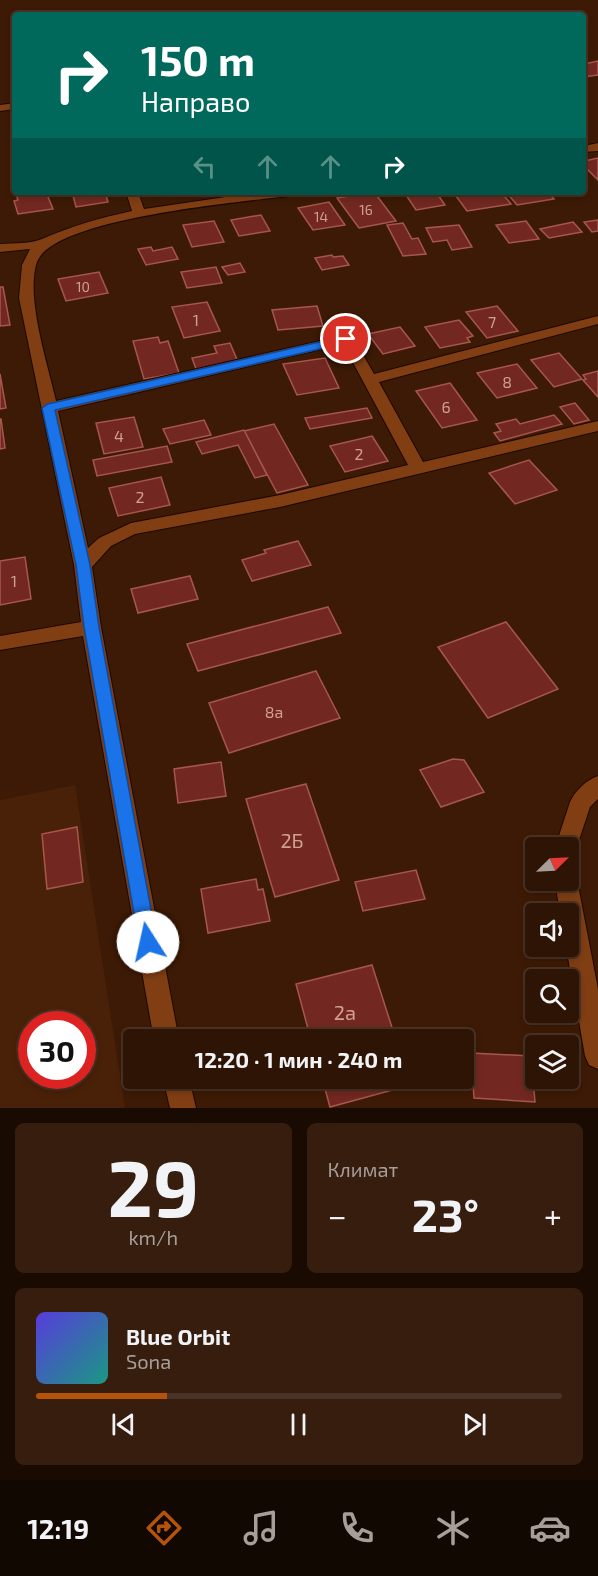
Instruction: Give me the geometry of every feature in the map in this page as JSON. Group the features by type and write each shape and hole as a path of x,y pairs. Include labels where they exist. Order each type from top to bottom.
{"street":[{"path":"133,195 139,214"},
{"path":"0,248 41,244 78,226 139,214 269,195"},
{"path":"41,244 27,265 26,298 83,565 92,627 165,1029"},
{"path":"368,380 598,320"},
{"path":"48,408 346,339 419,469"},
{"path":"83,565 105,542 131,529 280,501 598,426"},
{"path":"0,643 92,627"},
{"path":"570,837 581,802 598,785"},
{"path":"568,891 598,1056"},
{"path":"179,1089 183,1108"}],"shaded area":[{"path":"75,785 125,1108 0,1108 0,800"}],"building":[{"path":"598,61 598,75 586,77 586,64"},
{"path":"598,158 598,180 586,168 586,161"},
{"path":"16,195 47,195 53,209 18,214 14,201 18,200"},
{"path":"73,195 106,195 108,202 76,207"},
{"path":"376,195 396,221 359,228 337,198"},
{"path":"406,195 438,195 445,205 416,210"},
{"path":"455,195 504,195 511,204 467,211"},
{"path":"509,195 551,195 554,199 517,205"},
{"path":"329,202 345,225 313,230 298,208"},
{"path":"261,215 270,231 239,236 231,220"},
{"path":"598,220 598,231 592,232 584,222"},
{"path":"214,221 224,242 192,247 183,225"},
{"path":"526,221 539,239 509,243 496,225"},
{"path":"573,222 582,232 549,238 540,229"},
{"path":"403,223 412,239 418,238 426,254 403,256 387,225"},
{"path":"459,225 472,247 452,250 447,240 433,242 426,228"},
{"path":"151,247 153,251 172,247 178,259 146,265 138,249"},
{"path":"332,255 333,257 343,256 349,265 322,270 315,258"},
{"path":"240,263 245,272 228,275 222,267"},
{"path":"216,267 222,283 187,288 181,272"},
{"path":"99,272 108,293 66,301 58,279"},
{"path":"0,287 3,287 10,325 0,326"},
{"path":"207,302 220,331 184,338 172,307"},
{"path":"317,306 323,326 278,330 272,310"},
{"path":"497,306 518,331 487,338 466,312"},
{"path":"459,320 473,336 467,338 470,342 440,348 425,327"},
{"path":"400,327 415,346 383,354 368,334"},
{"path":"158,337 160,343 168,341 179,373 144,379 133,341"},
{"path":"230,343 238,362 196,369 192,358 217,353 214,346"},
{"path":"559,353 582,379 554,387 531,360"},
{"path":"325,358 339,388 297,395 283,364"},
{"path":"517,364 537,388 497,398 477,373"},
{"path":"598,371 598,397 583,380 586,379 583,375"},
{"path":"0,374 6,408 0,409"},
{"path":"450,383 477,420 442,428 416,391"},
{"path":"575,403 589,420 574,424 560,407"},
{"path":"367,408 372,418 310,429 305,418"},
{"path":"554,415 562,424 500,441 494,433 501,431 496,424 516,419 520,424"},
{"path":"134,417 143,447 104,454 96,423"},
{"path":"0,419 5,448 0,449"},
{"path":"204,420 211,435 170,444 163,429"},
{"path":"274,424 308,485 277,493 244,431"},
{"path":"244,430 267,475 255,478 238,445 202,454 196,442"},
{"path":"372,436 388,461 345,472 330,446"},
{"path":"167,446 172,462 97,476 93,460"},
{"path":"529,460 557,490 515,504 489,473"},
{"path":"161,477 170,505 118,516 109,488"},
{"path":"298,541 311,565 252,581 242,560 266,553 264,550"},
{"path":"25,557 31,599 0,605 0,561"},
{"path":"190,576 198,599 138,613 131,589"},
{"path":"328,607 341,633 198,671 187,644"},
{"path":"506,622 558,689 488,718 438,647"},
{"path":"316,671 340,718 229,753 209,703"},
{"path":"453,759 464,760 484,792 441,807 420,770"},
{"path":"221,762 226,796 178,803 174,769"},
{"path":"306,784 339,880 275,897 246,799"},
{"path":"77,827 83,882 47,889 42,834"},
{"path":"416,870 425,899 363,911 355,882"},
{"path":"256,879 258,890 263,889 270,921 208,933 201,889"},
{"path":"372,965 392,1029 308,1029 296,984"},
{"path":"474,1053 525,1056 525,1089 534,1089 535,1102 474,1098"},
{"path":"325,1089 396,1089 330,1107"}],"route":[{"path":"148,942 83,565 48,408 346,339"}]}
